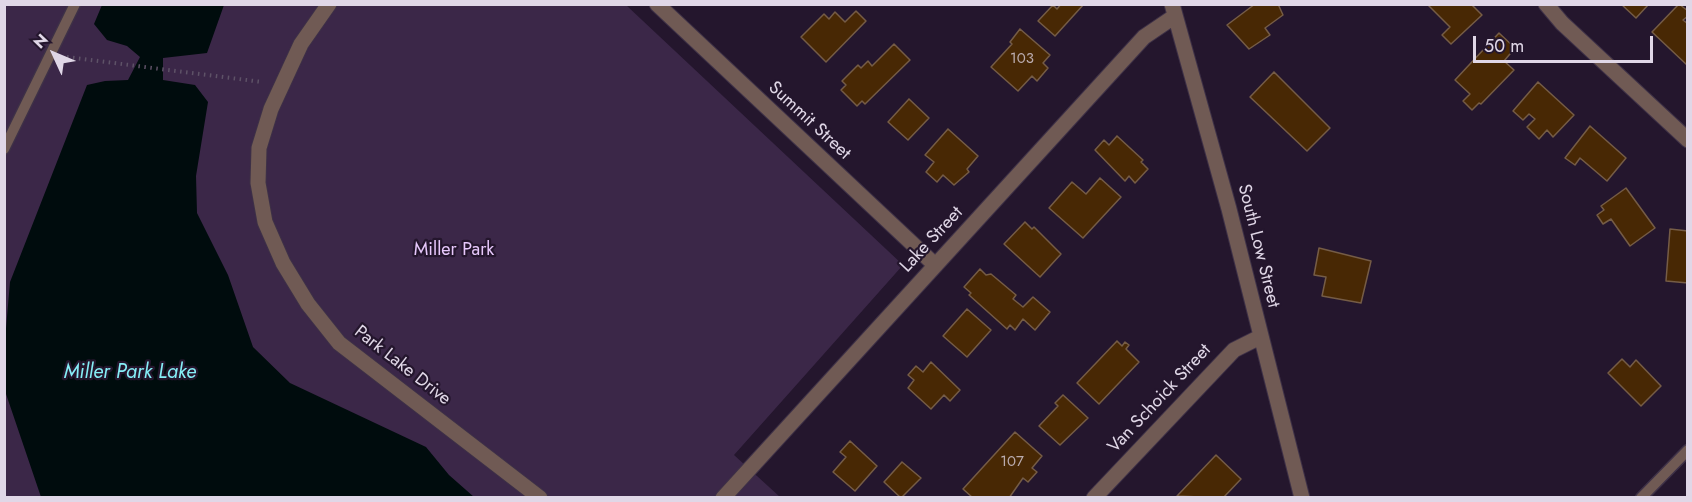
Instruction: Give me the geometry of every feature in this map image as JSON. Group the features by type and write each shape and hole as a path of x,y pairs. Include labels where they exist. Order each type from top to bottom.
{"street":[{"name":"Park Lake Drive","path":"329,4 301,44 281,84 260,148 258,183 265,222 283,264 308,304 339,343 540,498"},
{"name":"Summit Street","path":"657,4 935,265"},
{"path":"1546,4 1562,22 1688,140"},
{"name":"Lake Street","path":"723,498 1144,37 1173,10"},
{"name":"South Low Street","path":"1173,10 1229,209 1298,496"},
{"name":"Van Schoick Street","path":"1094,498 1234,350 1260,337"}],"lane":[{"path":"4,149 75,4"},
{"path":"1641,498 1688,450"}],"path":[{"path":"49,55 281,84"}],"green space":[{"name":"Miller Park","path":"4,5 626,5 903,265 734,455 780,497 5,497"}],"water":[{"name":"Miller Park Lake","path":"102,5 224,5 207,53 163,58 163,80 195,85 208,102 196,176 197,213 228,275 253,347 290,383 426,447 449,475 474,497 41,497 5,391 5,340 10,282 87,85 128,80 140,57 127,46 107,40 94,24"}],"building":[{"path":"1061,4 1084,4 1055,36 1038,21 1053,5 1057,9"},
{"path":"1255,4 1278,4 1283,15 1265,28 1270,35 1249,49 1227,25"},
{"path":"1427,4 1471,4 1482,15 1451,44 1442,35 1450,27"},
{"path":"1621,4 1649,4 1636,18"},
{"path":"1679,4 1688,11 1688,16 1683,20 1688,24 1687,65 1652,32"},
{"path":"856,11 866,21 826,62 801,37 824,14 829,19 835,12 845,22"},
{"path":"1020,29 1050,55 1043,63 1048,68 1037,81 1032,76 1018,91 991,67 1012,44 1010,42"},
{"path":"1499,33 1515,48 1504,61 1514,70 1481,104 1479,103 1472,110 1463,101 1470,94 1455,80"},
{"path":"894,44 910,60 865,104 862,101 857,106 841,90 846,85 842,81 858,65 861,68 868,61 872,66"},
{"path":"1274,72 1330,128 1307,151 1250,97"},
{"path":"1538,82 1574,115 1553,137 1547,130 1539,139 1527,127 1535,119 1529,114 1523,120 1513,111"},
{"path":"909,99 929,118 908,140 888,122"},
{"path":"1590,126 1626,158 1607,181 1580,158 1575,165 1565,158"},
{"path":"948,129 978,156 967,169 969,172 954,185 943,175 937,182 926,172 934,162 925,155"},
{"path":"1117,136 1143,160 1141,162 1148,169 1135,183 1129,176 1125,181 1095,150 1104,140 1109,145"},
{"path":"1100,178 1121,197 1083,238 1049,208 1072,182 1086,194"},
{"path":"1626,188 1655,228 1630,246 1611,219 1603,224 1597,215 1604,210 1601,206"},
{"path":"1025,222 1032,229 1034,227 1061,254 1040,277 1004,244"},
{"path":"1670,229 1688,231 1688,283 1666,281"},
{"path":"1319,248 1371,261 1361,303 1322,296 1326,277 1314,275"},
{"path":"980,269 986,275 991,274 1016,295 1013,299 1023,307 1033,297 1050,312 1035,330 1023,319 1015,330 1010,325 1007,329 969,295 971,293 964,287"},
{"path":"967,309 991,330 967,357 943,336"},
{"path":"1117,341 1122,346 1125,342 1129,345 1126,349 1139,362 1099,404 1077,383"},
{"path":"1622,359 1630,367 1636,360 1661,386 1641,406 1608,373"},
{"path":"931,362 960,390 950,401 944,395 931,409 908,388 914,380 908,375 916,366 923,372"},
{"path":"1063,395 1088,418 1060,445 1039,426 1058,406 1055,403"},
{"path":"1015,432 1042,456 1032,468 1037,472 1028,482 1023,478 1009,498 973,498 963,489"},
{"path":"850,441 877,466 855,491 833,472 846,457 840,452"},
{"path":"1216,455 1241,479 1223,498 1177,496"},
{"path":"902,462 921,478 901,498 884,482"}]}
